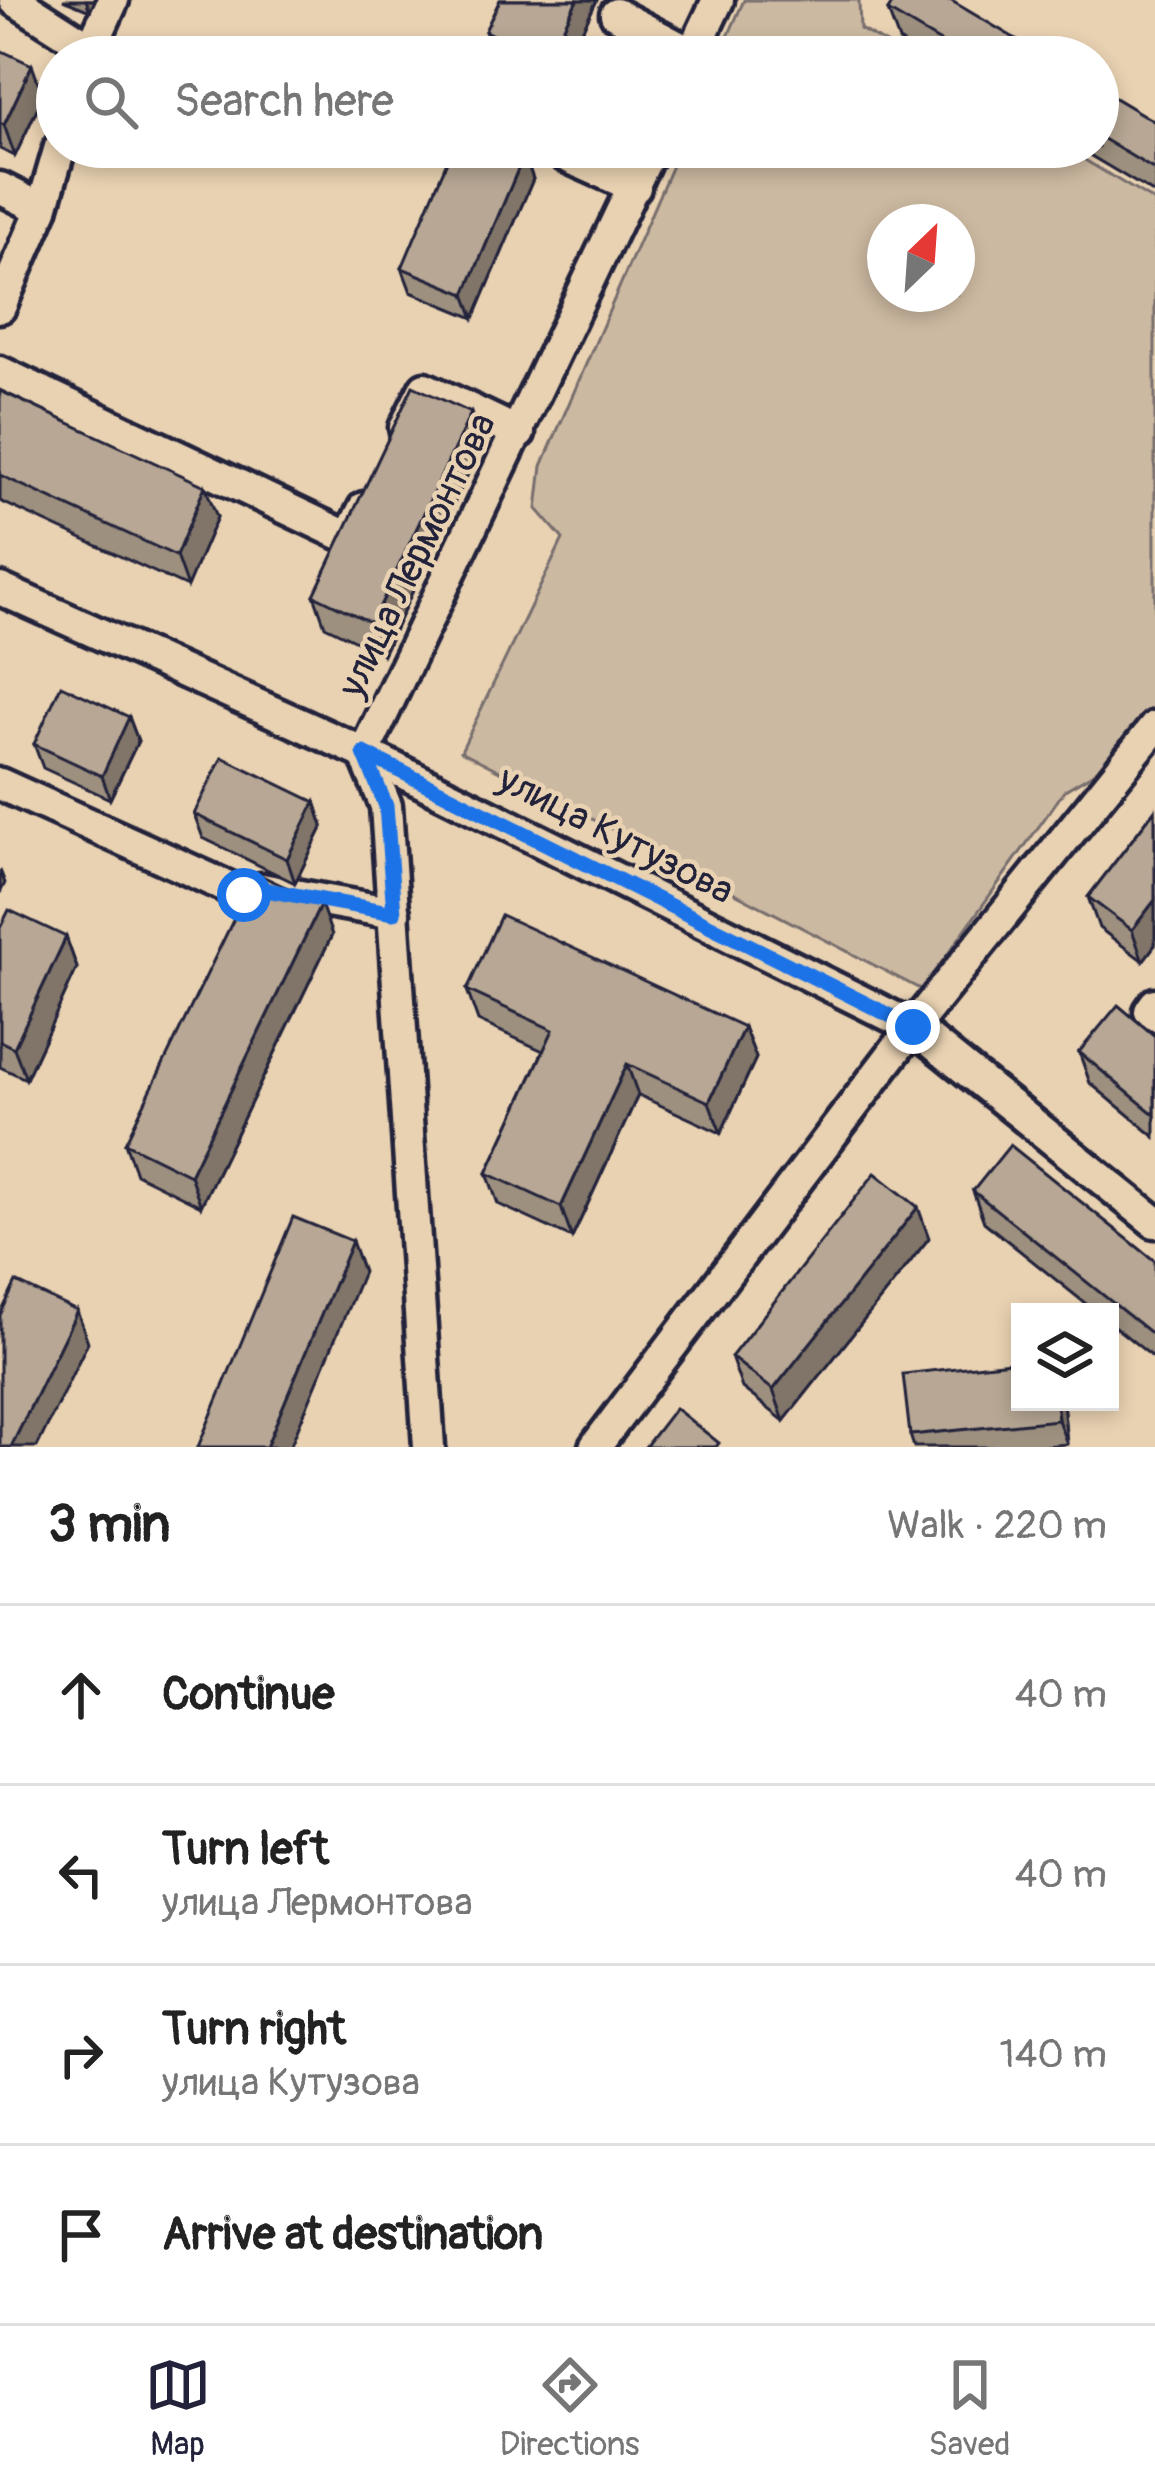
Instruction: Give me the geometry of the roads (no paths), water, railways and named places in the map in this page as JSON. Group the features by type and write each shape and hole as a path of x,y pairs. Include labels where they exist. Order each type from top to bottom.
{"street":[{"path":"15,0 66,36"},
{"path":"96,36 113,0"},
{"path":"701,36 718,0"},
{"path":"616,14 656,36"},
{"path":"0,307 42,209 54,168"},
{"path":"593,168 635,187"},
{"name":"улица Лермонтова","path":"429,1447 386,806 364,753 643,168"},
{"path":"0,188 42,209"},
{"path":"0,372 349,538 425,388 519,433"},
{"name":"улица Кутузова","path":"0,589 364,753 913,1027 1155,1222"},
{"path":"595,1447 913,1027 1155,727"},
{"path":"0,784 244,895 261,889 394,913"},
{"path":"1155,1004 1150,1011 1155,1015"}]}
